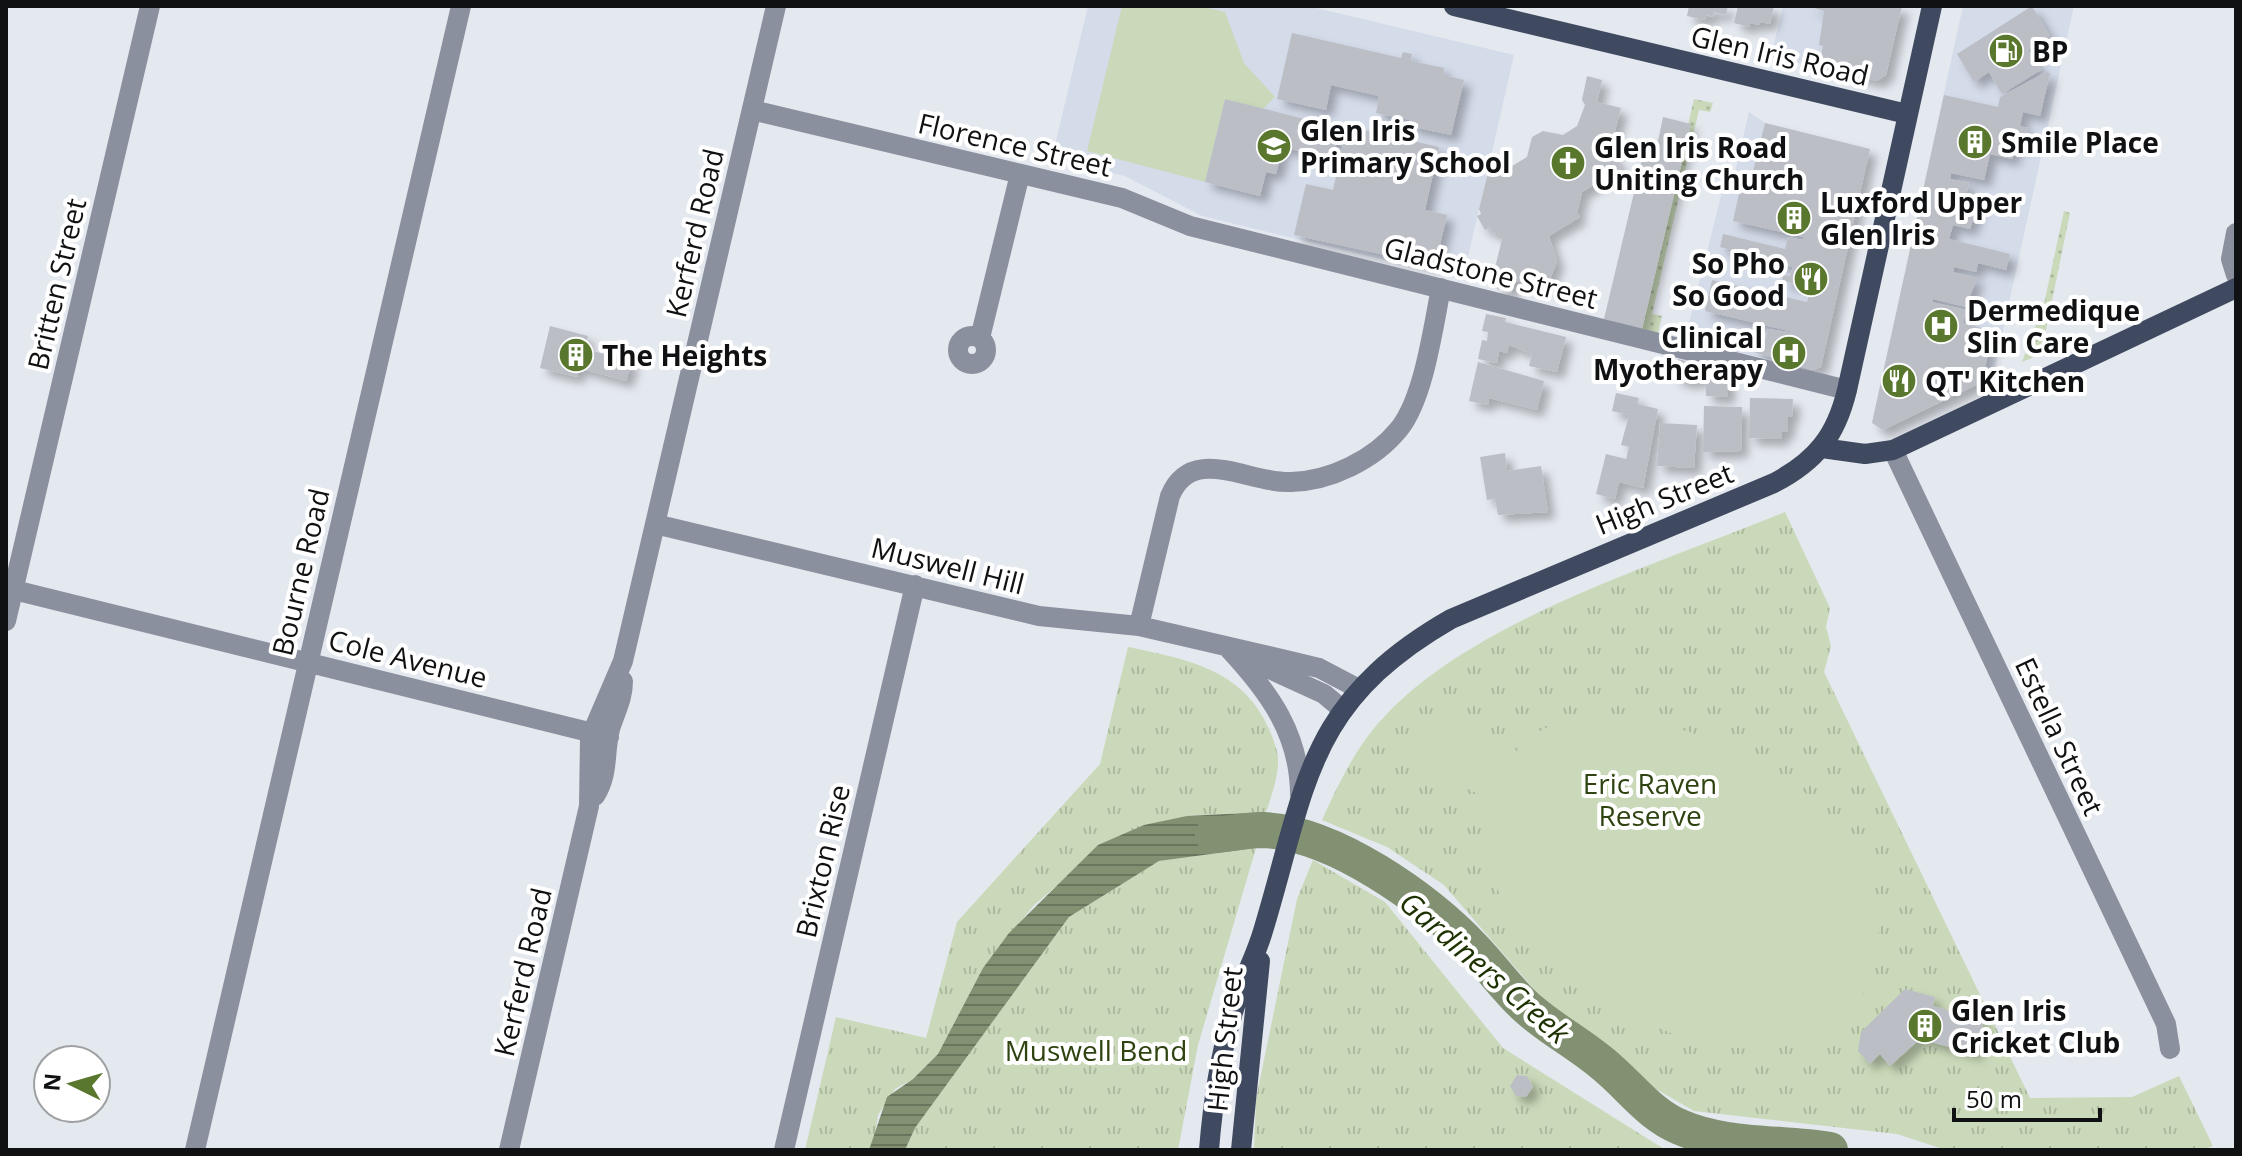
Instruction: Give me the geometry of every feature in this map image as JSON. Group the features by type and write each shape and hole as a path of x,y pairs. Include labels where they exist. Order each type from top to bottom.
{"main road":[{"name":"Glen Iris Road","path":"1454,6 1907,114"},
{"name":"High Street","path":"1209,1150 1229,1028 1263,933 1297,803 1317,751 1359,689 1407,647 1451,619 1774,483 1806,464 1836,427 1847,390 1932,6"},
{"path":"1822,448 1865,454 1893,450 2236,288"},
{"name":"High Street","path":"1241,1150 1263,933"}],"street":[{"name":"Britten Street","path":"6,621 10,589 150,6"},
{"name":"Bourne Road","path":"195,1150 461,6"},
{"name":"Kerferd Road","path":"509,1150 589,806 604,776 600,735 623,661 776,6"},
{"name":"Florence Street","path":"752,110 1122,198 1190,226 1261,244"},
{"path":"980,338 1020,174"},
{"path":"2236,233 2231,259 2236,275"},
{"name":"Gladstone Street","path":"1261,244 1847,390"},
{"path":"1139,626 1170,496 1178,480 1191,470 1204,468 1268,481 1307,481 1340,471 1372,454 1399,429 1414,400 1441,288"},
{"name":"Estella Street","path":"1893,450 2166,1024 2170,1049"},
{"name":"Muswell Hill","path":"655,524 1039,616 1139,626 1319,668 1359,689"},
{"name":"Brixton Rise","path":"784,1150 915,585"},
{"name":"Cole Avenue","path":"10,589 600,735"},
{"path":"1229,649 1268,692 1281,713 1297,758 1297,803"},
{"name":"Muswell Hill","path":"1229,649 1324,694 1343,710"}],"shaded area":[{"name":"Glen Iris Primary School","path":"1088,6 1308,6 1514,55 1463,279 1202,216 1125,176 1052,158"},
{"path":"1783,6 1902,6 1877,81 1771,57"},
{"path":"1963,6 2074,6 1993,376 1883,430 1872,423"},
{"path":"1749,112 1765,123 1870,149 1821,367 1813,370 1685,339 1723,188 1731,189"},
{"path":"1266,812 1256,848 1159,861 1069,917 915,1128 905,1150 869,1150 887,1097 913,1079 938,1054 983,968 1009,933 1098,845 1144,825 1187,816"}],"green space":[{"path":"1122,6 1199,6 1225,12 1244,63 1275,97 1263,109 1225,99 1205,182 1087,151"},
{"path":"1694,99 1713,103 1710,112 1699,110 1652,314 1662,316 1658,333 1642,329"},
{"path":"2064,211 2070,213 2041,354 2022,362 2044,304"},
{"name":"Eric Raven Reserve","path":"1785,512 1830,608 1826,627 1831,646 1824,672 2030,1098 2132,1097 2179,1076 2213,1146 2202,1150 1946,1150 1897,1134 1694,1111 1656,1089 1544,1001 1444,885 1387,847 1322,820 1349,765 1385,716 1423,681 1468,650 1519,622 1628,573"},
{"path":"1128,647 1171,656 1210,670 1244,693 1258,709 1273,738 1278,760 1266,812 1187,816 1066,878 1034,905 983,968 938,1054 913,1079 895,1089 878,1115 874,1142 869,1150 805,1150 836,1017 926,1038 957,922 1100,764"},
{"path":"1430,714 1512,755 1543,729 1570,718 1602,714 1634,717 1715,742 1751,758 1784,778 1815,801 1841,829 1861,860 1874,895 1878,935 1876,965 1870,982 1830,1026 1780,1046 1723,1046 1663,1030 1606,1000 1555,962 1514,917 1489,870 1484,852 1483,834 1489,799 1407,760"},
{"name":"Muswell Bend","path":"1256,848 1198,1045 1178,1150 905,1150 915,1128 1069,917 1159,861"},
{"path":"1313,860 1385,902 1503,1048 1664,1149 1674,1150 1254,1150 1256,1099 1297,899"}],"building":[{"path":"1689,6 1728,6 1726,15 1714,12 1713,17 1706,15 1705,20 1687,16"},
{"path":"1738,6 1774,6 1770,24 1750,23 1749,27 1734,23"},
{"path":"1807,6 1902,6 1886,75 1877,81 1833,71 1835,60 1821,57 1823,46 1819,45 1824,11"},
{"path":"2032,6 2050,36 2028,50 2041,70 2002,94 1989,72 1974,82 1957,54"},
{"path":"1292,33 1401,58 1403,52 1412,54 1411,61 1444,68 1443,75 1464,80 1451,135 1409,126 1410,120 1376,113 1379,96 1331,85 1326,110 1277,99"},
{"path":"2046,72 2050,73 2040,116 2023,112 2020,126 2028,128 2024,145 2016,143 2012,159 1990,154 1984,180 1951,173 1950,179 1969,183 1966,195 1980,198 1970,229 1953,225 1949,239 2010,254 2006,270 1978,263 1976,272 1954,267 1953,272 1977,278 1966,307 1933,299 1932,302 1966,310 1963,323 1985,329 1982,343 1990,345 1982,382 1883,430 1872,423 1944,95 1998,107 2000,97"},
{"name":"Glen Iris Road Uniting Church","path":"1587,76 1602,80 1597,102 1621,108 1610,150 1621,168 1582,192 1577,213 1580,217 1549,236 1557,262 1548,284 1514,281 1511,293 1497,289 1499,277 1493,276 1503,235 1493,233 1490,228 1485,230 1477,216 1481,214 1479,209 1487,176 1494,177 1527,157 1532,137 1543,131 1563,135 1577,126 1585,105 1582,100"},
{"path":"1225,99 1340,128 1332,159 1283,147 1276,174 1266,172 1260,196 1205,182"},
{"path":"1663,117 1691,124 1642,329 1604,319 1647,138 1658,141"},
{"path":"1765,123 1870,149 1821,367 1813,370 1754,352 1757,338 1765,340 1768,329 1802,334 1705,311 1712,280 1807,302 1811,287 1782,281 1783,275 1790,276 1793,267 1728,252 1728,249 1720,247 1723,234 1785,249 1788,237 1803,240 1804,237 1733,221 1740,189 1748,191"},
{"path":"1347,126 1439,147 1425,210 1447,215 1435,266 1294,235 1306,184 1333,190"},
{"path":"1486,314 1506,318 1505,322 1566,337 1557,372 1529,366 1532,354 1509,345 1507,353 1499,351 1497,363 1478,359 1482,340 1487,341 1488,332 1482,331"},
{"name":"The Heights","path":"550,326 588,336 585,349 632,361 626,381 579,368 577,377 540,368"},
{"path":"1678,359 1694,363 1693,370 1697,371 1694,383 1674,378"},
{"path":"1478,362 1544,381 1537,410 1489,398 1488,405 1469,401"},
{"path":"1697,365 1706,365 1706,373 1728,373 1728,397 1706,396 1706,380 1697,380"},
{"path":"1616,393 1639,398 1637,404 1658,409 1643,488 1619,482 1615,499 1596,494 1606,454 1626,459 1629,447 1621,445 1629,415 1612,411"},
{"path":"1750,398 1793,399 1788,432 1782,431 1782,439 1749,438"},
{"path":"1704,406 1742,407 1741,451 1703,452"},
{"path":"1660,423 1697,425 1694,468 1657,466"},
{"path":"1505,453 1507,471 1541,466 1548,512 1498,515 1495,499 1487,500 1480,457"},
{"name":"Glen Iris Cricket Club","path":"1905,989 1935,997 1933,1006 1984,1020 1975,1054 1920,1039 1890,1066 1880,1054 1870,1064 1858,1051 1861,1032"},
{"path":"1517,1075 1527,1076 1533,1087 1526,1097 1516,1096 1510,1086"}],"waterway":[{"name":"Gardiners Creek","path":"1213,835 1262,830 1290,834 1348,855 1377,872 1455,930 1524,1005 1601,1062 1651,1109 1670,1122 1716,1138 1830,1150"}],"place":[{"name":"BP","path":"2006,51"},
{"name":"Smile Place","path":"1975,142"},
{"name":"Glen Iris Primary School","path":"1274,146"},
{"name":"Glen Iris Road Uniting Church","path":"1568,163"},
{"name":"Luxford Upper Glen Iris","path":"1794,218"},
{"name":"So Pho So Good","path":"1811,279"},
{"name":"Dermedique Slin Care","path":"1941,326"},
{"name":"Clinical Myotherapy","path":"1789,353"},
{"name":"The Heights","path":"576,355"},
{"name":"QT' Kitchen","path":"1899,381"},
{"name":"Glen Iris Cricket Club","path":"1925,1026"}]}
